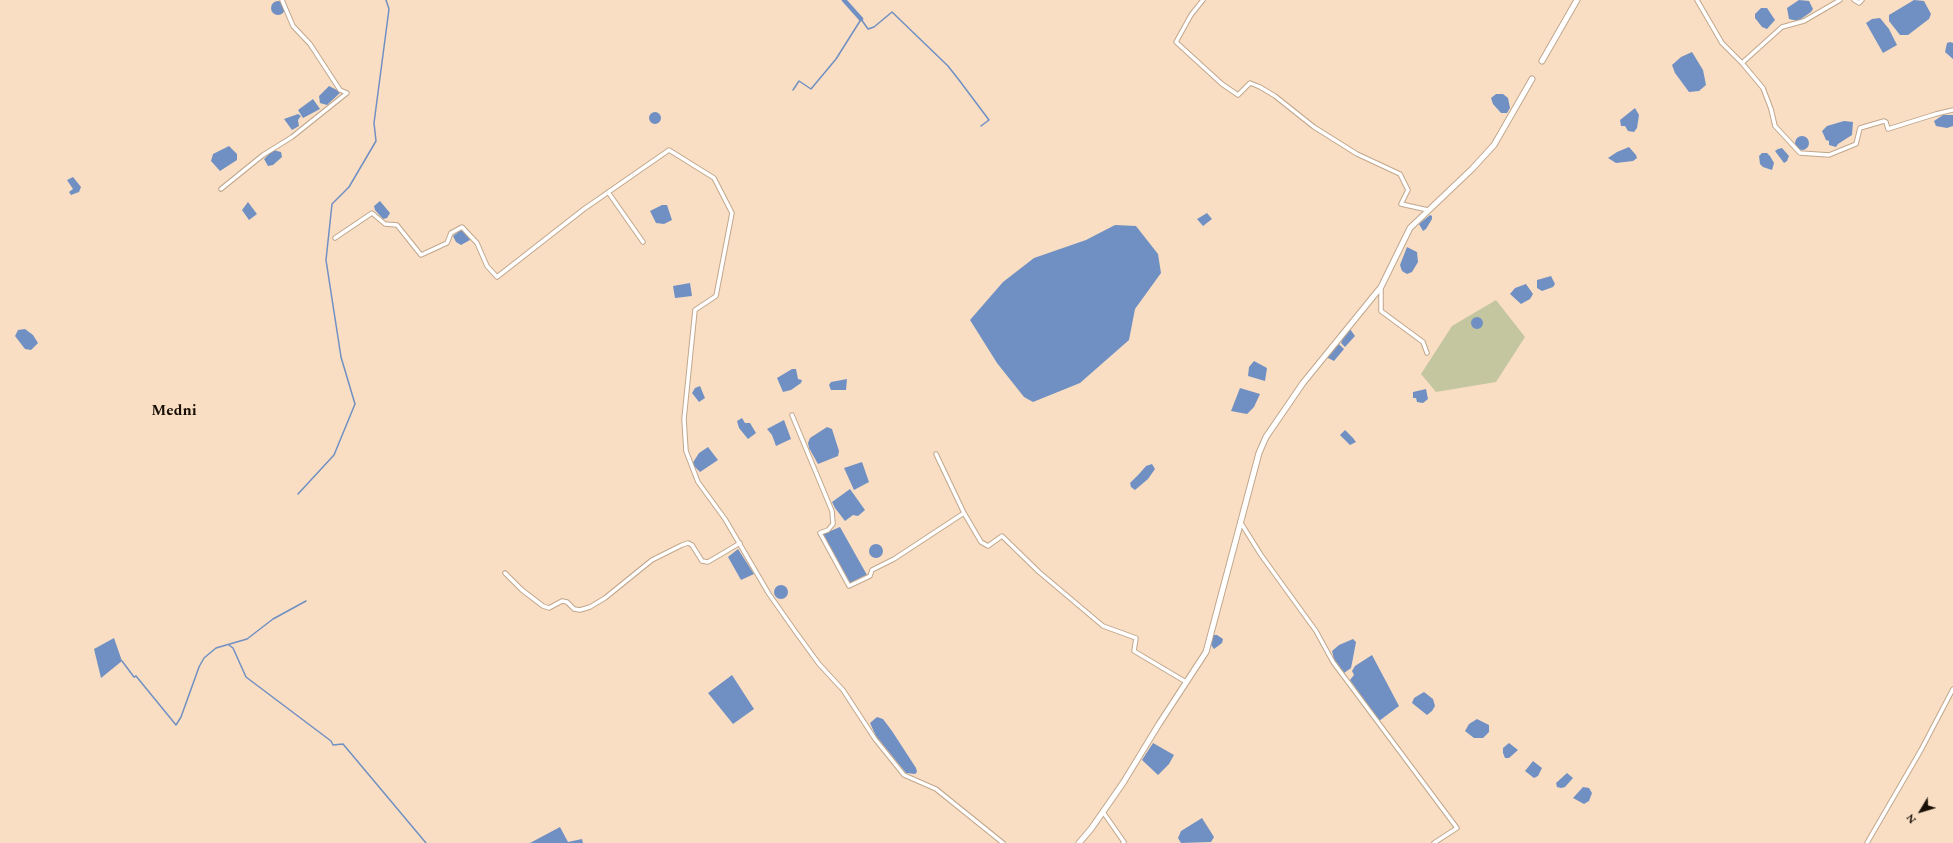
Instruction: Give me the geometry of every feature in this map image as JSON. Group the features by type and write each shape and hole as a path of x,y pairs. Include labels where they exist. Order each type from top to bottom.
{"main road":[{"path":"1542,61 1577,0"},
{"path":"1079,843 1103,812 1206,652 1259,453 1266,437 1303,383 1381,287 1410,228 1494,145 1532,78"}],"street":[{"path":"221,189 263,155 292,137 347,93 340,90 310,44 293,26 282,0"},
{"path":"1202,0 1191,15 1176,42 1222,84 1238,95 1250,83 1275,96 1314,126 1357,154 1400,174 1408,190 1401,204 1428,210"},
{"path":"1697,0 1722,44 1742,63 1763,88 1772,109 1775,126 1800,153 1829,155 1856,144 1860,128 1884,121 1886,122 1888,129 1953,110"},
{"path":"1742,63 1782,27 1804,21 1840,0"},
{"path":"1854,0 1859,3 1862,0"},
{"path":"335,238 372,213 385,224 397,225 421,255 447,243 451,233 462,227 477,243 487,266 497,277 608,192 669,150 714,178 732,213 716,296 695,310 684,419 686,451 698,482 725,519 769,594 795,631 819,664 843,690 875,739 904,775 936,789 1003,843"},
{"path":"608,192 643,242"},
{"path":"1381,287 1381,311 1423,342 1427,353"},
{"path":"1423,342 1428,338"},
{"path":"792,415 832,511 833,524 828,530 820,533 849,586 852,586 870,576 872,570 894,559 964,513"},
{"path":"936,454 964,513 982,542 988,546 1002,536 1039,572 1103,626 1136,638 1134,650 1186,682"},
{"path":"1241,522 1261,555 1316,631 1334,662 1378,724 1414,768 1457,828 1434,843"},
{"path":"505,573 522,590 543,606 549,608 562,601 567,602 574,609 580,610 590,607 605,598 652,560 682,545 688,543 692,545 702,562 708,562 740,543"},
{"path":"1867,843 1921,750 1953,690"},
{"path":"1103,812 1124,842 1123,843"}],"green space":[{"path":"1496,300 1525,337 1496,382 1436,392 1421,374 1452,326"}],"water":[{"path":"1799,0 1809,1 1813,9 1798,21 1789,19 1787,8"},
{"path":"1914,0 1924,1 1931,14 1929,19 1908,35 1900,35 1889,21 1889,15"},
{"path":"278,1 283,3 285,8 283,13 278,15 273,13 271,8 273,3"},
{"path":"1761,8 1767,8 1775,20 1767,29 1762,27 1755,18 1755,14"},
{"path":"1880,18 1889,29 1897,45 1883,53 1866,23 1872,19"},
{"path":"1947,43 1953,43 1953,59 1945,52"},
{"path":"1692,52 1703,70 1706,85 1699,91 1689,92 1675,73 1672,65 1681,57"},
{"path":"329,86 341,92 327,105 320,103 319,96"},
{"path":"1496,94 1503,94 1508,98 1510,108 1507,113 1501,113 1493,104 1491,98"},
{"path":"313,99 320,109 303,118 298,110"},
{"path":"1635,108 1639,115 1637,128 1634,132 1628,131 1625,126 1621,126 1620,120"},
{"path":"653,112 657,112 661,118 657,124 653,124 649,120 649,116"},
{"path":"298,114 301,116 298,120 299,126 292,130 284,119"},
{"path":"1943,115 1953,115 1953,126 1947,128 1936,126 1934,121"},
{"path":"1844,121 1853,122 1852,135 1836,147 1829,145 1829,141 1826,140 1822,131 1827,126"},
{"path":"1802,136 1807,138 1809,143 1807,148 1802,150 1797,148 1795,143 1797,138"},
{"path":"229,146 237,154 237,160 220,171 211,161 213,154"},
{"path":"1629,147 1637,158 1633,161 1616,163 1608,158 1617,152"},
{"path":"1782,148 1789,156 1787,161 1784,163 1775,151"},
{"path":"273,150 281,152 282,157 273,165 268,166 264,159"},
{"path":"1762,153 1767,153 1770,156 1774,163 1772,170 1763,167 1760,164 1759,156"},
{"path":"73,177 81,187 79,192 71,195 69,192 73,189 67,180"},
{"path":"380,201 390,213 387,218 383,219 375,210 374,206"},
{"path":"248,202 257,214 249,220 242,210"},
{"path":"662,205 667,205 672,220 664,224 656,223 650,211"},
{"path":"1207,213 1212,219 1203,226 1197,219"},
{"path":"1430,215 1432,216 1432,219 1423,231 1419,224"},
{"path":"1115,225 1136,226 1158,254 1161,273 1135,309 1129,340 1080,383 1033,402 1024,397 997,363 970,320 1003,282 1034,258 1086,240"},
{"path":"461,230 465,231 470,240 461,245 456,242 453,236"},
{"path":"1407,247 1417,252 1418,262 1412,272 1407,274 1402,271 1400,265"},
{"path":"1551,276 1555,284 1553,287 1542,291 1537,288 1537,280"},
{"path":"690,283 692,296 675,298 673,286"},
{"path":"1526,284 1533,294 1530,299 1521,304 1510,294 1515,288"},
{"path":"1477,317 1481,319 1483,323 1481,327 1477,329 1473,327 1471,323 1473,319"},
{"path":"25,329 33,335 38,343 31,350 25,349 15,336 18,330"},
{"path":"1350,329 1355,336 1345,347 1341,343 1344,335"},
{"path":"1339,344 1344,349 1334,361 1326,357"},
{"path":"1254,361 1267,368 1265,381 1248,376 1249,367"},
{"path":"792,369 796,369 798,379 802,380 801,383 791,390 783,392 777,378"},
{"path":"847,379 846,390 831,390 829,385 831,382"},
{"path":"700,386 705,398 699,402 692,393 695,388"},
{"path":"1240,388 1260,394 1254,407 1247,414 1231,411"},
{"path":"1426,389 1428,399 1423,403 1417,402 1416,398 1413,398 1413,392"},
{"path":"742,418 745,423 750,423 756,433 748,439 739,428 737,421"},
{"path":"784,420 791,439 776,446 772,435 767,429"},
{"path":"827,427 832,429 839,451 838,456 818,464 809,448 808,443 810,438"},
{"path":"1345,430 1356,442 1350,445 1340,435"},
{"path":"708,447 718,460 700,472 692,464 699,453"},
{"path":"862,462 869,482 854,490 844,468"},
{"path":"1152,464 1155,469 1148,479 1135,490 1131,487 1130,483 1146,466"},
{"path":"850,489 865,510 858,516 853,515 845,521 832,502"},
{"path":"840,527 867,575 850,583 823,534"},
{"path":"873,544 879,544 883,548 883,554 879,558 873,558 869,554 869,548"},
{"path":"738,549 754,574 741,580 728,557"},
{"path":"781,585 786,587 788,592 786,597 781,599 776,597 774,592 776,587"},
{"path":"1211,635 1217,635 1223,639 1222,643 1214,649 1209,642"},
{"path":"114,638 122,661 101,678 94,649"},
{"path":"1353,639 1356,642 1351,668 1344,673 1334,659 1332,651 1339,645"},
{"path":"1372,655 1399,706 1379,721 1350,680 1354,675 1352,671 1355,666"},
{"path":"732,675 754,709 733,724 708,693"},
{"path":"1424,692 1433,699 1435,706 1427,715 1412,703 1414,698"},
{"path":"877,717 883,719 892,731 916,768 917,772 915,774 906,773 876,736 870,723"},
{"path":"1477,719 1489,725 1489,732 1483,738 1474,738 1465,731 1469,724"},
{"path":"1153,743 1174,755 1169,764 1158,775 1142,760"},
{"path":"1509,743 1518,750 1509,758 1505,758 1503,748"},
{"path":"1533,761 1542,768 1538,776 1534,778 1525,771"},
{"path":"1567,773 1573,778 1565,787 1557,787 1556,783"},
{"path":"1583,787 1589,788 1592,793 1589,801 1584,804 1573,798"},
{"path":"1202,818 1214,837 1211,842 1181,843 1178,838 1181,831"},
{"path":"560,827 568,842 582,839 583,843 530,843"}],"waterway":[{"path":"298,494 334,455 355,404 341,357 326,260 332,204 349,187 376,141 374,123 389,9 386,0"},
{"path":"844,0 861,19"},
{"path":"861,19 868,29 874,27 892,12 948,66 959,80 989,120 981,126"},
{"path":"793,90 799,81 811,89 836,59 860,21 859,15"},
{"path":"122,661 176,725 181,717 199,667 204,658 216,648 247,639 273,619 306,601"},
{"path":"229,645 233,648 246,677 331,741 333,745 343,744 426,843"}],"district":[{"name":"Medni","path":"174,412"}]}
